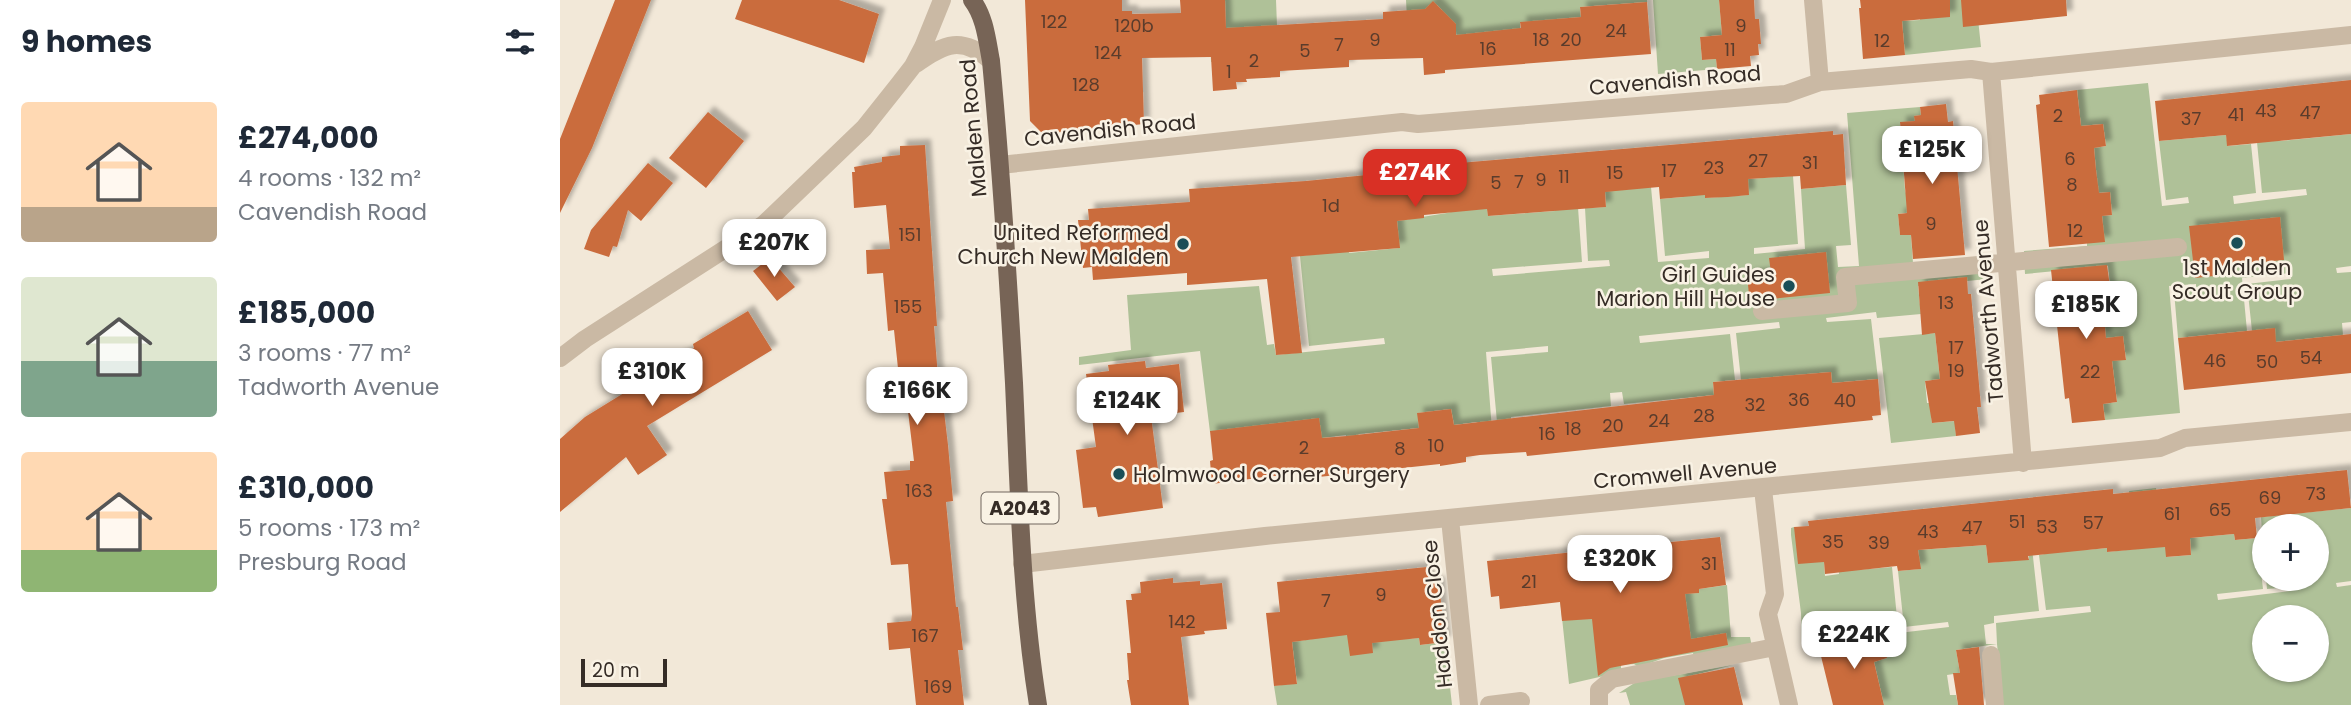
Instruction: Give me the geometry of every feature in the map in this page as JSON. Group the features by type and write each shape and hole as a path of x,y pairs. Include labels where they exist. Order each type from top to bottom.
{"main road":[{"name":"Malden Road","path":"976,3 991,61 1010,310 1022,564 1031,662 1038,705"}],"street":[{"path":"560,358 585,339 764,224 864,128 913,66 942,0"},
{"path":"1813,0 1820,82"},
{"name":"Cavendish Road","path":"1000,165 1402,122 1418,124 1786,94 1820,82 1971,69 1991,72 2351,35"},
{"path":"913,66 935,50 949,45 977,49 991,61"},
{"name":"Tadworth Avenue","path":"1991,72 2023,463"},
{"path":"1762,311 1848,303 1845,277 2178,247"},
{"name":"Cromwell Avenue","path":"1022,564 1265,536 2023,463 2160,448 2185,438 2351,422"},
{"path":"1763,489 1775,594 1768,614 1789,705"},
{"name":"Haddon Close","path":"1450,519 1469,705"},
{"path":"1600,705 1599,690 1612,679 1775,647"},
{"path":"1991,655 1995,705"},
{"path":"1489,705 1521,701"}],"green space":[{"path":"1225,0 1276,0 1277,26 1219,62 1211,62 1210,35 1226,34"},
{"path":"1406,0 1647,2 1580,7 1581,17 1520,23 1523,57 1457,39 1455,23 1443,23 1442,10 1437,5 1429,5 1409,55"},
{"path":"1653,0 1719,0 1722,35 1700,37 1702,60 1716,59 1717,69 1658,74"},
{"path":"1918,0 1976,0 1981,47 1905,55 1902,21 1920,20"},
{"path":"2148,83 2162,206 2189,203 2188,197 2166,200 2159,141 2226,135 2228,146 2251,144 2256,193 2233,196 2234,204 2307,195 2306,189 2262,193 2256,132 2281,141 2351,134 2351,266 2336,268 2337,273 2351,272 2351,322 2342,323 2343,335 2276,342 2252,331 2247,284 2291,279 2290,273 2242,278 2247,331 2178,338 2174,291 2196,289 2196,284 2169,286 2180,413 2105,420 2103,404 2117,402 2112,361 2126,359 2123,337 2106,338 2102,295 2111,294 2108,266 2025,274 2024,251 2087,246 2087,241 2104,239 2102,216 2112,215 2110,192 2098,193 2094,148 2106,146 2103,124 2081,126 2077,90"},
{"path":"1920,107 1921,115 1915,116 1915,121 1900,123 1905,190 1912,212 1898,214 1900,235 1911,235 1913,263 1984,257 1987,279 1918,286 1921,314 1877,318 1876,312 1826,318 1827,322 1871,319 1878,379 1832,383 1831,372 1741,380 1736,333 1780,328 1779,322 1639,336 1640,343 1730,334 1735,380 1713,382 1714,395 1624,404 1622,392 1610,393 1611,406 1511,417 1511,420 1497,422 1491,357 1548,352 1548,346 1486,352 1492,430 1476,422 1454,425 1451,409 1418,413 1419,428 1359,434 1348,447 1346,435 1322,438 1210,432 1200,351 1079,365 1079,357 1131,350 1127,295 1259,286 1267,345 1274,344 1276,355 1385,344 1384,338 1309,346 1300,256 1318,254 1346,226 1349,253 1399,248 1397,221 1447,213 1487,202 1488,216 1555,211 1554,196 1577,194 1582,262 1492,269 1493,276 1610,266 1609,260 1588,261 1585,208 1606,207 1605,191 1651,187 1658,262 1709,258 1709,251 1665,256 1660,199 1683,197 1682,191 1705,189 1706,198 1748,195 1748,179 1793,176 1798,244 1754,248 1754,254 1805,249 1801,189 1846,185 1851,245 1836,246 1838,267 1859,266 1847,113"},
{"path":"1935,333 1940,379 1925,381 1927,403 1930,403 1932,423 1955,421 1956,436 1891,443 1879,338"},
{"path":"2156,488 2161,541 2165,541 2167,557 2191,555 2190,538 2234,534 2235,540 2252,538 2252,590 2217,594 2218,600 2290,591 2329,591 2329,514 2291,514 2351,508 2351,581 2336,583 2337,587 2351,585 2351,705 2003,705 1996,623 2091,612 2090,606 2046,610 2039,555 2084,547 2085,550 2107,548 2107,552 2135,549 2129,491"},
{"path":"1794,527 1824,562 1825,576 1839,574 1838,559 1856,570 1892,567 1898,628 1854,632 1855,638 1802,644 1801,613 1791,535 1791,528"},
{"path":"2027,539 2031,539 2039,611 1994,616 1994,623 1984,625 1986,644 1997,644 1956,650 1960,673 1947,675 1950,695 1956,695 1958,705 1884,705 1874,662 1887,658 1882,635 1949,627 1948,622 1904,627 1898,571 1920,569 1918,550 1986,545 1988,563 2029,559"},
{"path":"1727,585 1731,637 1750,637 1752,647 1694,657 1693,653 1664,658 1639,667 1634,664 1621,665 1621,672 1569,684 1560,599 1699,593 1699,589"},
{"path":"1311,624 1364,636 1419,638 1420,645 1445,642 1452,705 1277,705 1274,686 1297,683 1292,642 1312,639"},
{"path":"1733,665 1679,679 1690,705 1630,705 1626,692 1619,693 1636,682"}],"building":[{"path":"615,0 651,0 592,148 560,213 560,139"},
{"path":"742,0 839,0 879,14 864,63 735,19"},
{"path":"1025,0 1122,0 1122,11 1132,11 1132,14 1181,13 1180,0 1225,0 1226,28 1383,19 1383,12 1425,9 1433,1 1456,24 1456,35 1521,28 1520,22 1581,17 1580,7 1647,2 1651,54 1445,70 1445,73 1424,75 1423,58 1349,60 1349,67 1280,71 1280,77 1246,79 1247,82 1236,82 1237,89 1213,91 1211,57 1142,58 1144,124 1043,134 1030,121"},
{"path":"1719,0 1754,0 1761,44 1758,44 1759,55 1750,56 1751,66 1717,69 1716,59 1702,60 1700,37 1722,35"},
{"path":"1860,0 1950,0 1950,17 1902,21 1905,55 1863,59"},
{"path":"1961,0 2066,0 2067,16 1963,27"},
{"path":"2351,80 2351,134 2227,146 2226,135 2159,141 2155,101"},
{"path":"2077,90 2081,126 2103,124 2106,146 2094,148 2096,170 2099,193 2110,192 2112,215 2102,216 2105,242 2049,247 2036,105 2040,104 2039,95"},
{"path":"1946,104 1948,122 1953,121 1965,255 1913,259 1911,235 1900,235 1898,214 1907,213 1900,122 1915,121 1914,116 1921,115 1920,107"},
{"path":"708,112 744,141 706,188 669,158"},
{"path":"1833,131 1833,135 1843,134 1846,185 1801,189 1800,176 1748,179 1749,195 1660,199 1659,187 1605,192 1606,207 1488,216 1487,209 1424,215 1424,218 1397,221 1400,248 1291,257 1302,353 1276,355 1267,279 1187,285 1187,273 1093,280 1092,267 1083,268 1078,220 1089,220 1088,209 1190,202 1189,189 1306,181 1448,167 1447,164"},
{"path":"925,145 938,377 953,501 946,502 963,650 958,650 964,705 916,705 910,648 889,650 887,623 911,621 912,614 908,564 891,565 882,499 887,499 884,472 910,470 910,461 914,461 904,378 899,378 894,330 888,331 883,273 867,274 866,250 890,249 886,205 854,208 854,167 882,162 882,157 900,155 900,146"},
{"path":"648,163 673,183 641,221 628,210 617,247 613,246 609,257 584,249 591,230"},
{"name":"1st Malden Scout Group","path":"2280,217 2284,260 2222,266 2223,275 2195,278 2189,226"},
{"name":"Girl Guides Marion Hill House","path":"1826,252 1830,293 1761,300 1750,304 1747,275 1771,273 1769,258"},
{"path":"770,258 795,287 777,301 753,271"},
{"path":"2107,265 2111,294 2102,295 2106,338 2123,336 2126,360 2112,361 2117,402 2103,404 2105,420 2072,423 2069,398 2065,399 2051,270"},
{"path":"1967,277 1968,294 1971,294 1981,407 1977,407 1980,433 1956,436 1954,421 1932,423 1925,381 1940,379 1935,333 1922,335 1918,282"},
{"path":"748,311 772,350 647,426 667,455 638,475 626,457 560,512 560,439 585,417 694,348 693,344"},
{"path":"2275,328 2276,342 2351,334 2351,373 2184,390 2178,338"},
{"path":"1145,361 1146,368 1179,364 1184,412 1151,416 1163,508 1098,517 1096,507 1083,508 1076,450 1096,447 1086,374 1109,371 1108,365"},
{"path":"1831,372 1832,383 1878,379 1881,415 1872,416 1873,420 1527,456 1526,452 1480,455 1466,457 1466,462 1440,466 1309,478 1308,474 1289,474 1212,484 1210,431 1319,418 1322,438 1347,436 1419,428 1417,413 1451,409 1454,425 1714,395 1713,382"},
{"path":"2347,470 2351,508 2293,514 2252,514 2252,538 2235,540 2234,534 2190,538 2191,555 2166,557 2165,547 2107,552 2107,548 2028,556 2029,560 1988,563 1986,545 1918,550 1921,569 1898,571 1897,566 1825,574 1824,562 1798,564 1794,527 1809,526 1808,521 2113,489 2113,494"},
{"path":"1720,537 1726,585 1685,594 1691,639 1726,633 1728,645 1610,668 1598,676 1592,619 1562,621 1560,602 1500,609 1499,596 1491,597 1487,561"},
{"path":"1427,567 1429,583 1439,582 1445,642 1420,645 1419,638 1372,643 1373,653 1350,656 1347,635 1292,642 1297,684 1274,686 1266,613 1280,612 1277,582"},
{"path":"1173,578 1173,583 1222,583 1227,629 1181,637 1189,705 1131,705 1127,680 1127,653 1131,653 1126,600 1132,600 1131,594 1141,593 1140,582"},
{"path":"1882,635 1887,658 1874,662 1884,705 1833,705 1819,648"},
{"path":"1979,647 1984,705 1958,705 1953,673 1960,673 1956,650"},
{"path":"1734,667 1743,705 1685,705 1678,678"}],"place":[{"name":"1st Malden Scout Group","path":"2237,243"},
{"name":"United Reformed Church New Malden","path":"1183,244"},
{"name":"Girl Guides Marion Hill House","path":"1789,286"},
{"name":"Holmwood Corner Surgery","path":"1119,474"}]}
